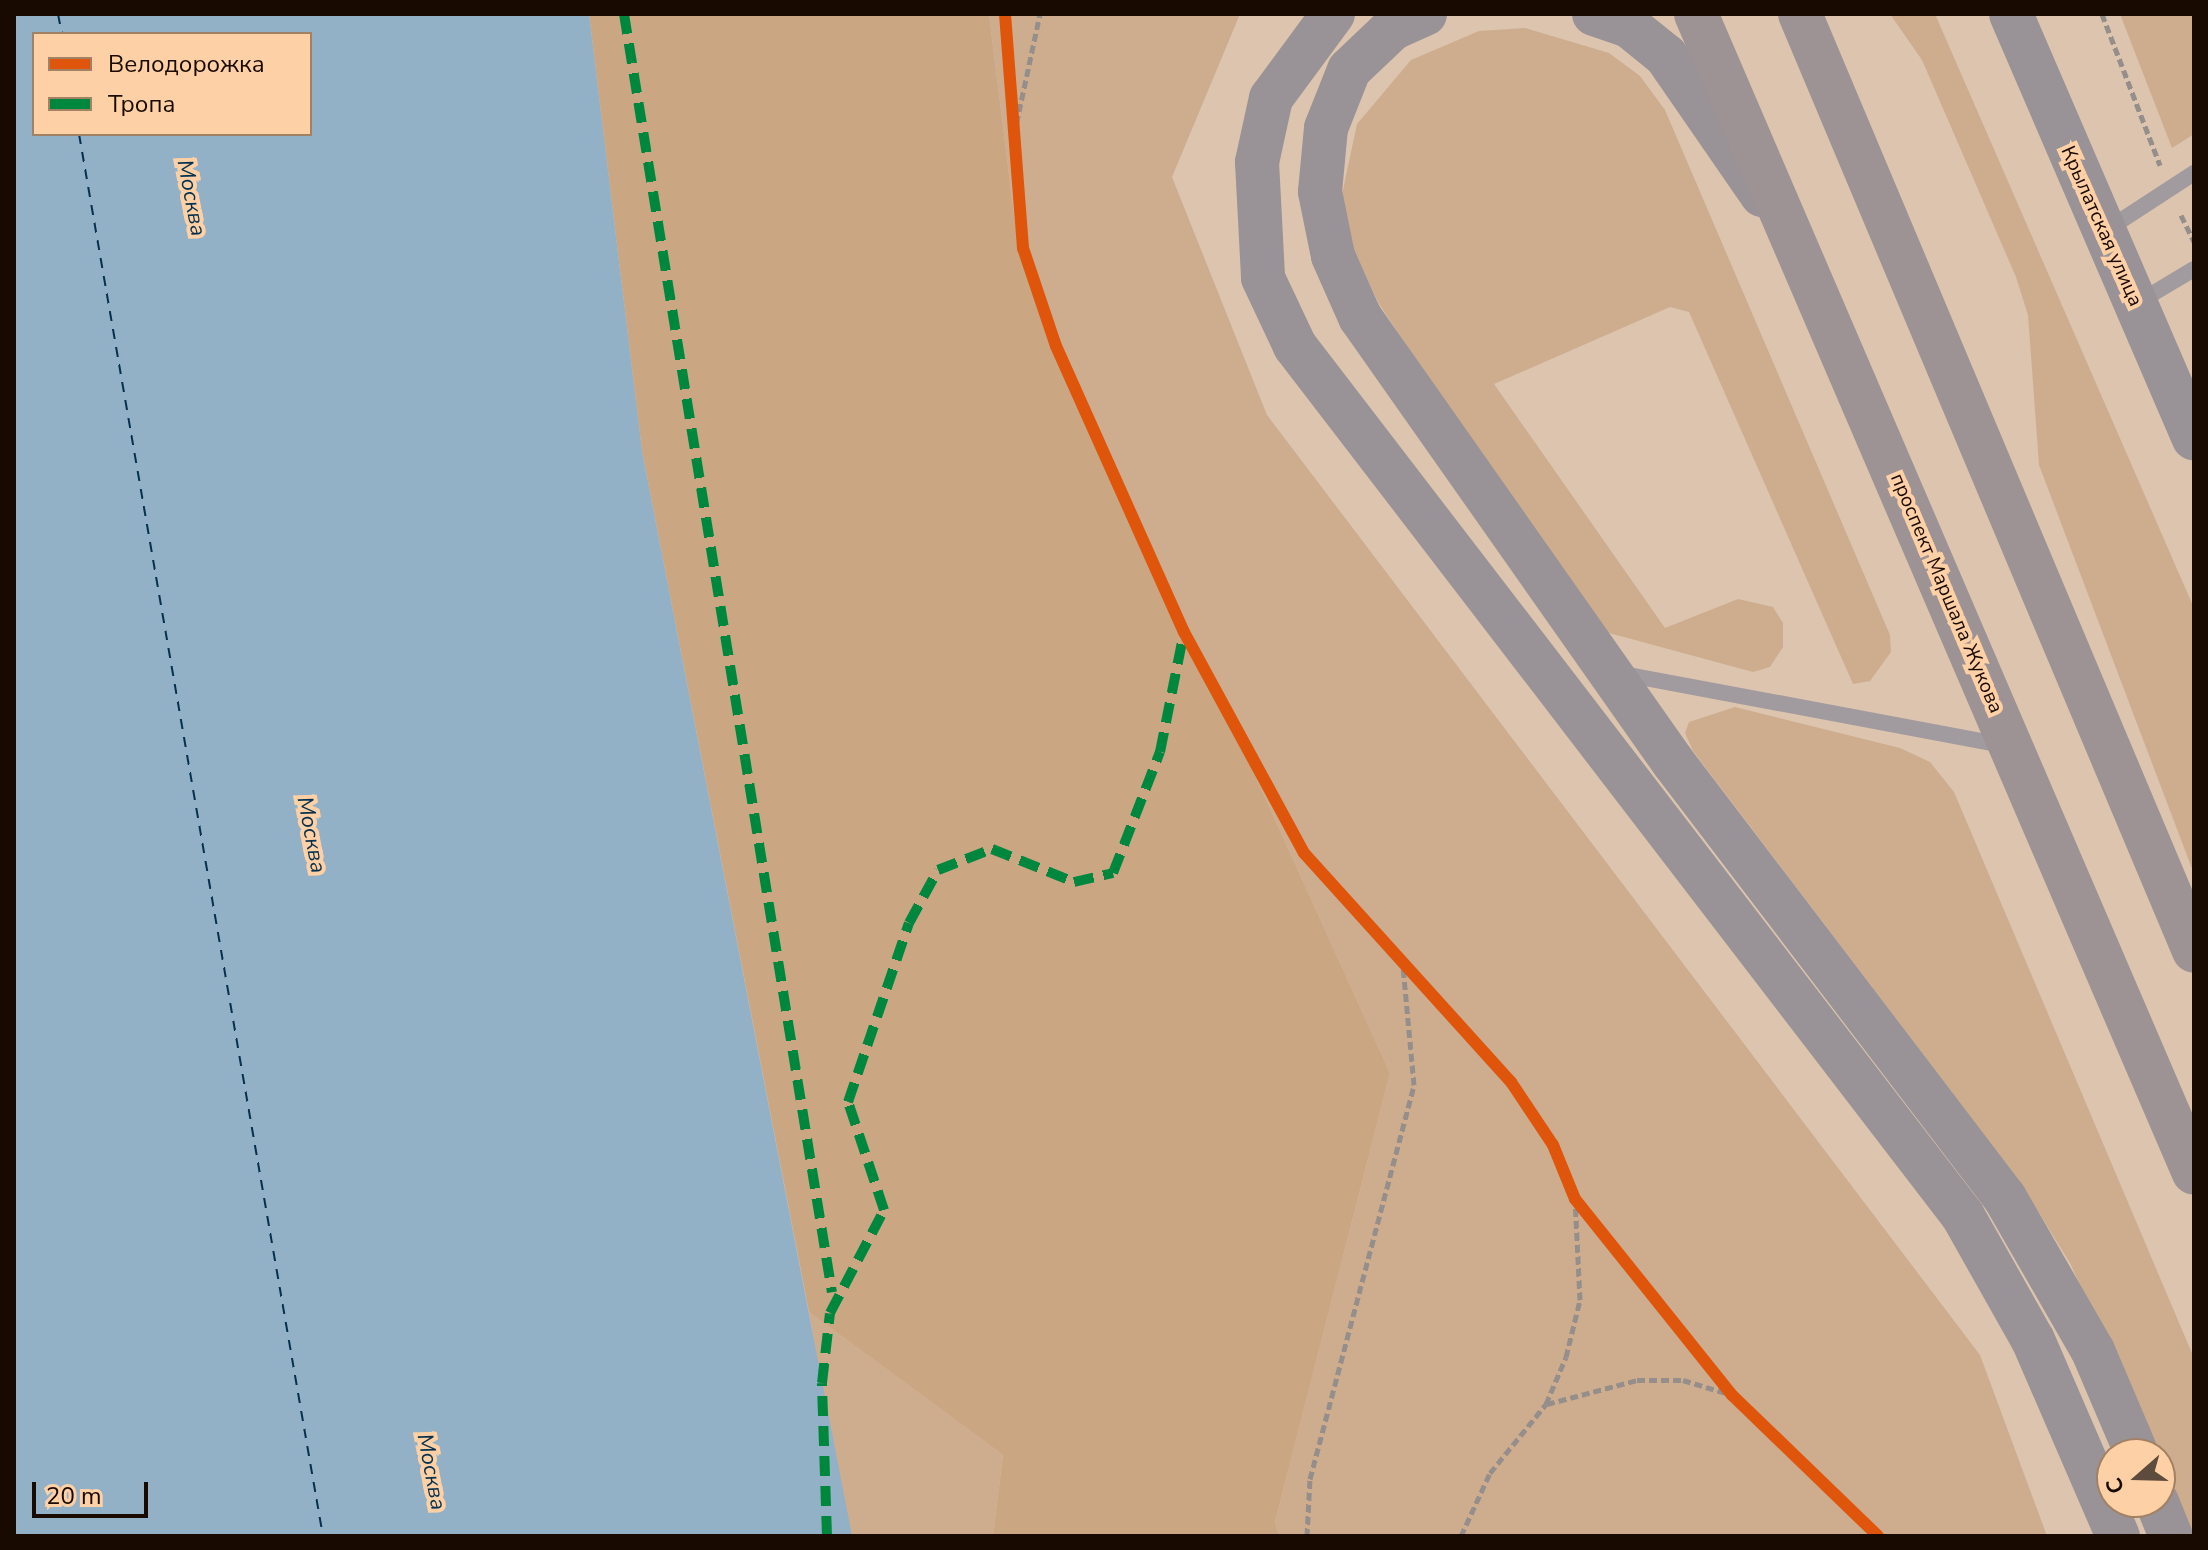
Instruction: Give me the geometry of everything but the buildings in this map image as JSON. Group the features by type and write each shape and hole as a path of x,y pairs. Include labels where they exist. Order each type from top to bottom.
{"main road":[{"path":"1333,14 1271,98 1257,162 1254,215 1263,278 1295,346 1963,1216 2033,1340 2118,1536"},
{"path":"1425,14 1392,29 1349,70 1326,128 1320,192 1333,256 1360,317 1609,671 2005,1198 2093,1351 2130,1438"},
{"path":"1594,14 1629,26 1666,56 1802,255"},
{"name":"проспект Маршала Жукова","path":"1696,14 2194,1173"},
{"path":"1800,14 2194,951"},
{"name":"Крылатская улица","path":"2011,14 2194,438"},
{"path":"2039,14 2068,150"}],"lane":[{"path":"2104,232 2194,173"},
{"path":"2136,304 2194,269"},
{"path":"1609,671 2013,747"}],"path":[{"path":"1014,135 1040,14"},
{"path":"2102,14 2194,243"},
{"path":"1307,1536 1310,1479 1414,1085 1403,967"},
{"path":"1461,1536 1490,1473 1546,1404 1580,1300 1575,1199"},
{"path":"1546,1404 1637,1380 1683,1380 1732,1395"}],"shaded area":[{"path":"589,14 989,14 1019,255 1390,1073 1275,1522 1279,1536 993,1536 1003,1455 809,1312 642,451"},
{"path":"989,14 1240,14 1172,177 1267,415 1980,1355 2047,1536 1279,1536 1275,1522 1390,1073 1019,255"},
{"path":"1890,14 1935,14 2194,608 2194,874 2039,465 2028,315 2016,277 1922,60"},
{"path":"2120,14 2194,14 2194,134 2172,148"},
{"path":"1525,28 1609,53 1640,76 1665,110 1890,635 1891,652 1870,681 1853,684 1689,312 1670,307 1494,384 1665,628 1738,599 1773,607 1783,623 1783,647 1770,667 1753,672 1598,630 1379,304 1352,246 1341,199 1357,124 1411,60 1479,31"},
{"path":"1735,707 1900,748 1930,762 1954,792 2194,1358 2194,1536 2176,1496 2176,1438 2149,1438 2070,1263 2020,1182 1693,751 1685,733 1689,722"},
{"path":"809,1312 1003,1455 993,1536 848,1536"}],"water":[{"name":"Москва","path":"14,14 589,14 642,451 852,1536 14,1536"}],"ferry route":[{"path":"58,14 62,32"},
{"path":"79,136 323,1536"}],"marked path":[{"path":"624,14 832,1292"},
{"path":"827,1536 822,1383 830,1313 884,1210 848,1102 909,923 938,870 992,849 1074,882 1113,873 1160,752 1184,632"}],"cycle path":[{"path":"1005,14 1023,248 1056,346 1184,632 1304,853 1511,1082 1553,1145 1575,1199 1732,1395 1878,1536"}]}
